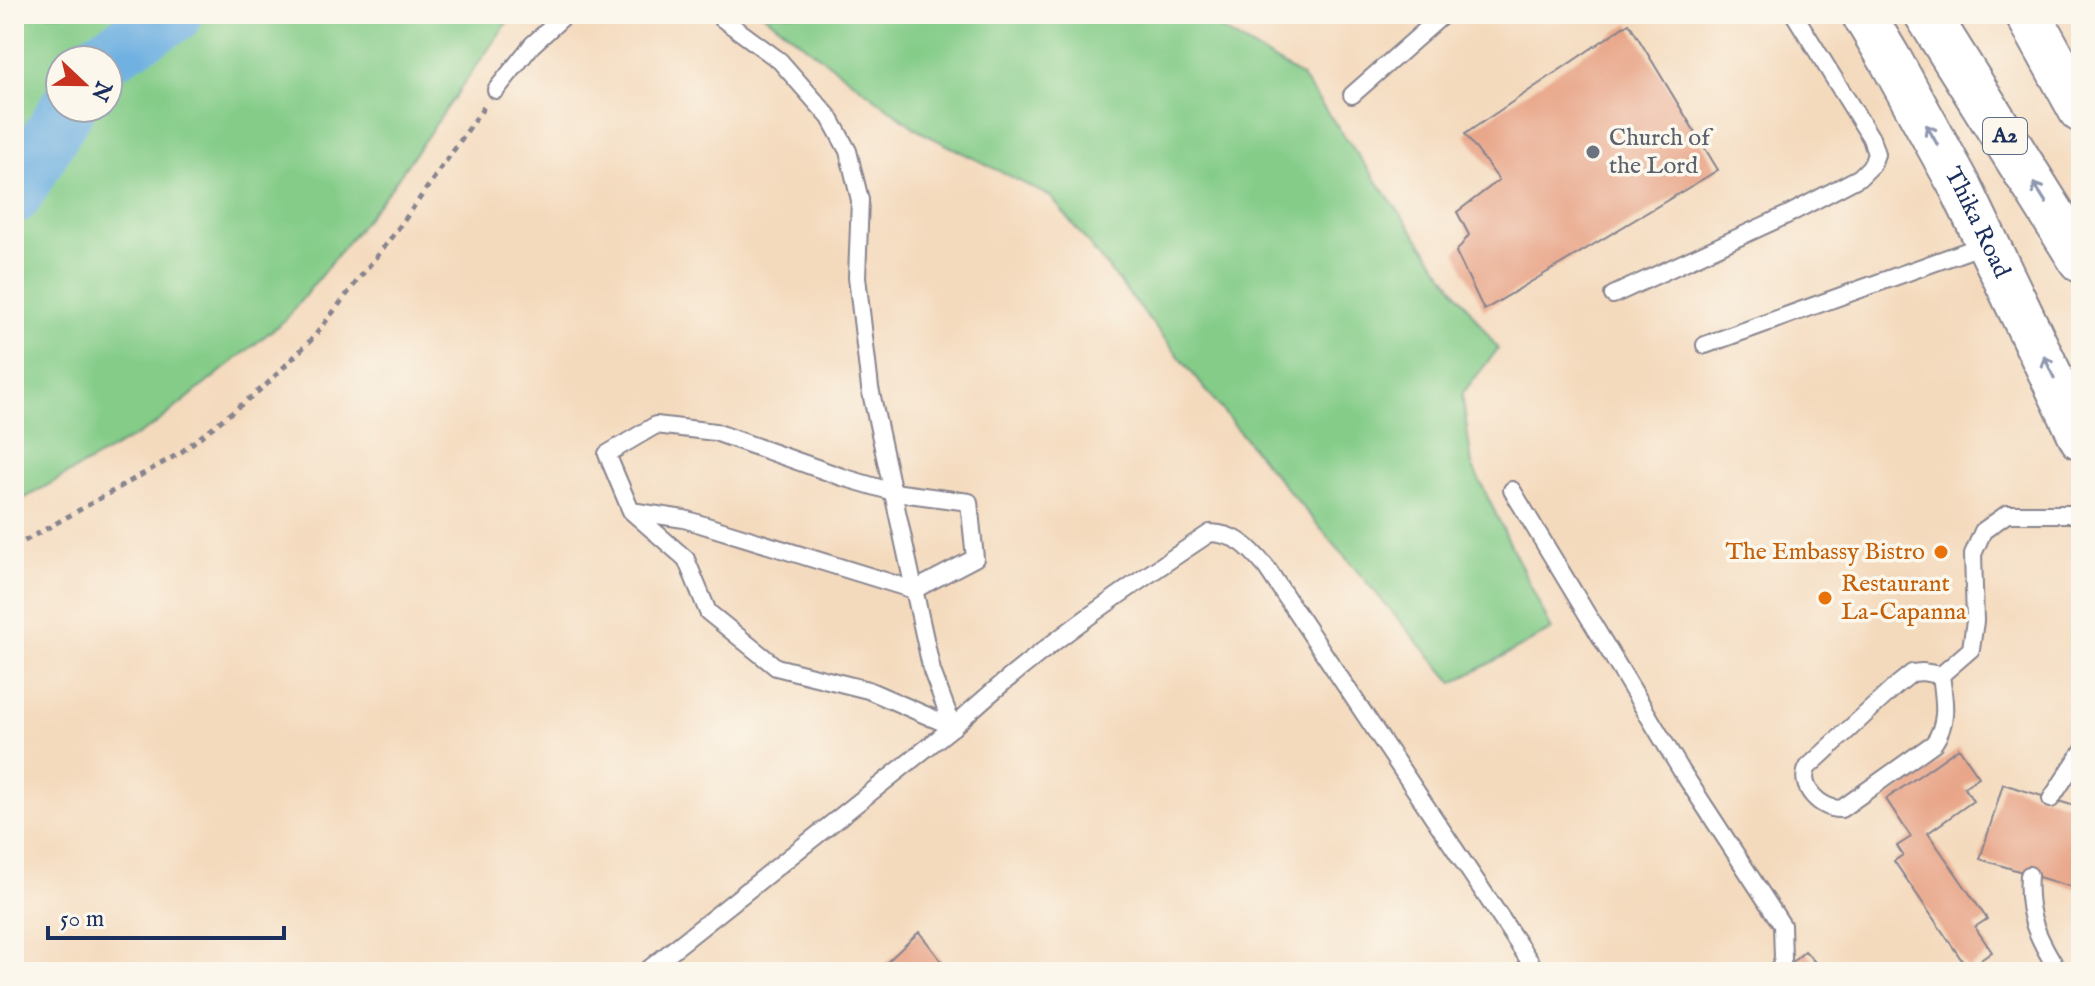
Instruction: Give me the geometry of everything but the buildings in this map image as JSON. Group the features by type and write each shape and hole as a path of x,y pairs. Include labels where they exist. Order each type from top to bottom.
{"highway":[{"name":"A2","path":"1927,14 2081,260"},
{"path":"2028,14 2081,110"}],"main road":[{"name":"Thika Road","path":"1863,14 1961,188 2081,438"}],"lane":[{"path":"496,90 532,45 566,14"},
{"path":"716,14 780,61 830,118 848,151 860,200 857,277 870,388 932,671 953,727"},
{"path":"1352,95 1444,14"},
{"path":"1613,295 1789,214 1860,177 1872,165 1876,154 1871,138 1794,14"},
{"path":"1705,345 1988,244"},
{"path":"631,511 684,519 914,590 975,558 969,502 893,492 715,432 656,425 607,454 631,511 686,559 708,612 776,667 868,690 953,727"},
{"path":"1512,490 1681,770 1782,925 1783,958 1779,972"},
{"path":"1941,675 1945,718 1942,731 1934,743 1841,809 1828,808 1819,802 1804,782 1808,767 1912,673 1941,675 1971,649 1975,621 1973,554 1983,531 2007,514 2081,514"},
{"path":"645,972 1100,606 1210,533 1239,539 1266,567 1537,972"},
{"path":"2051,799 2081,753"},
{"path":"2029,875 2031,912 2038,938 2059,972"}],"path":[{"path":"14,547 180,453 266,385 313,338 403,222 496,90"}],"green space":[{"path":"14,14 513,14 390,189 286,319 153,426 14,504"},
{"path":"763,14 1195,14 1301,76 1498,349 1462,394 1472,465 1552,630 1453,683 1263,461 1051,197 919,131"}],"waterway":[{"path":"124,44 175,14"},
{"path":"14,196 57,124"}],"place":[{"name":"Church of the Lord","path":"1593,152"},
{"name":"The Embassy Bistro","path":"1941,552"},
{"name":"Restaurant La-Capanna","path":"1825,598"}]}
